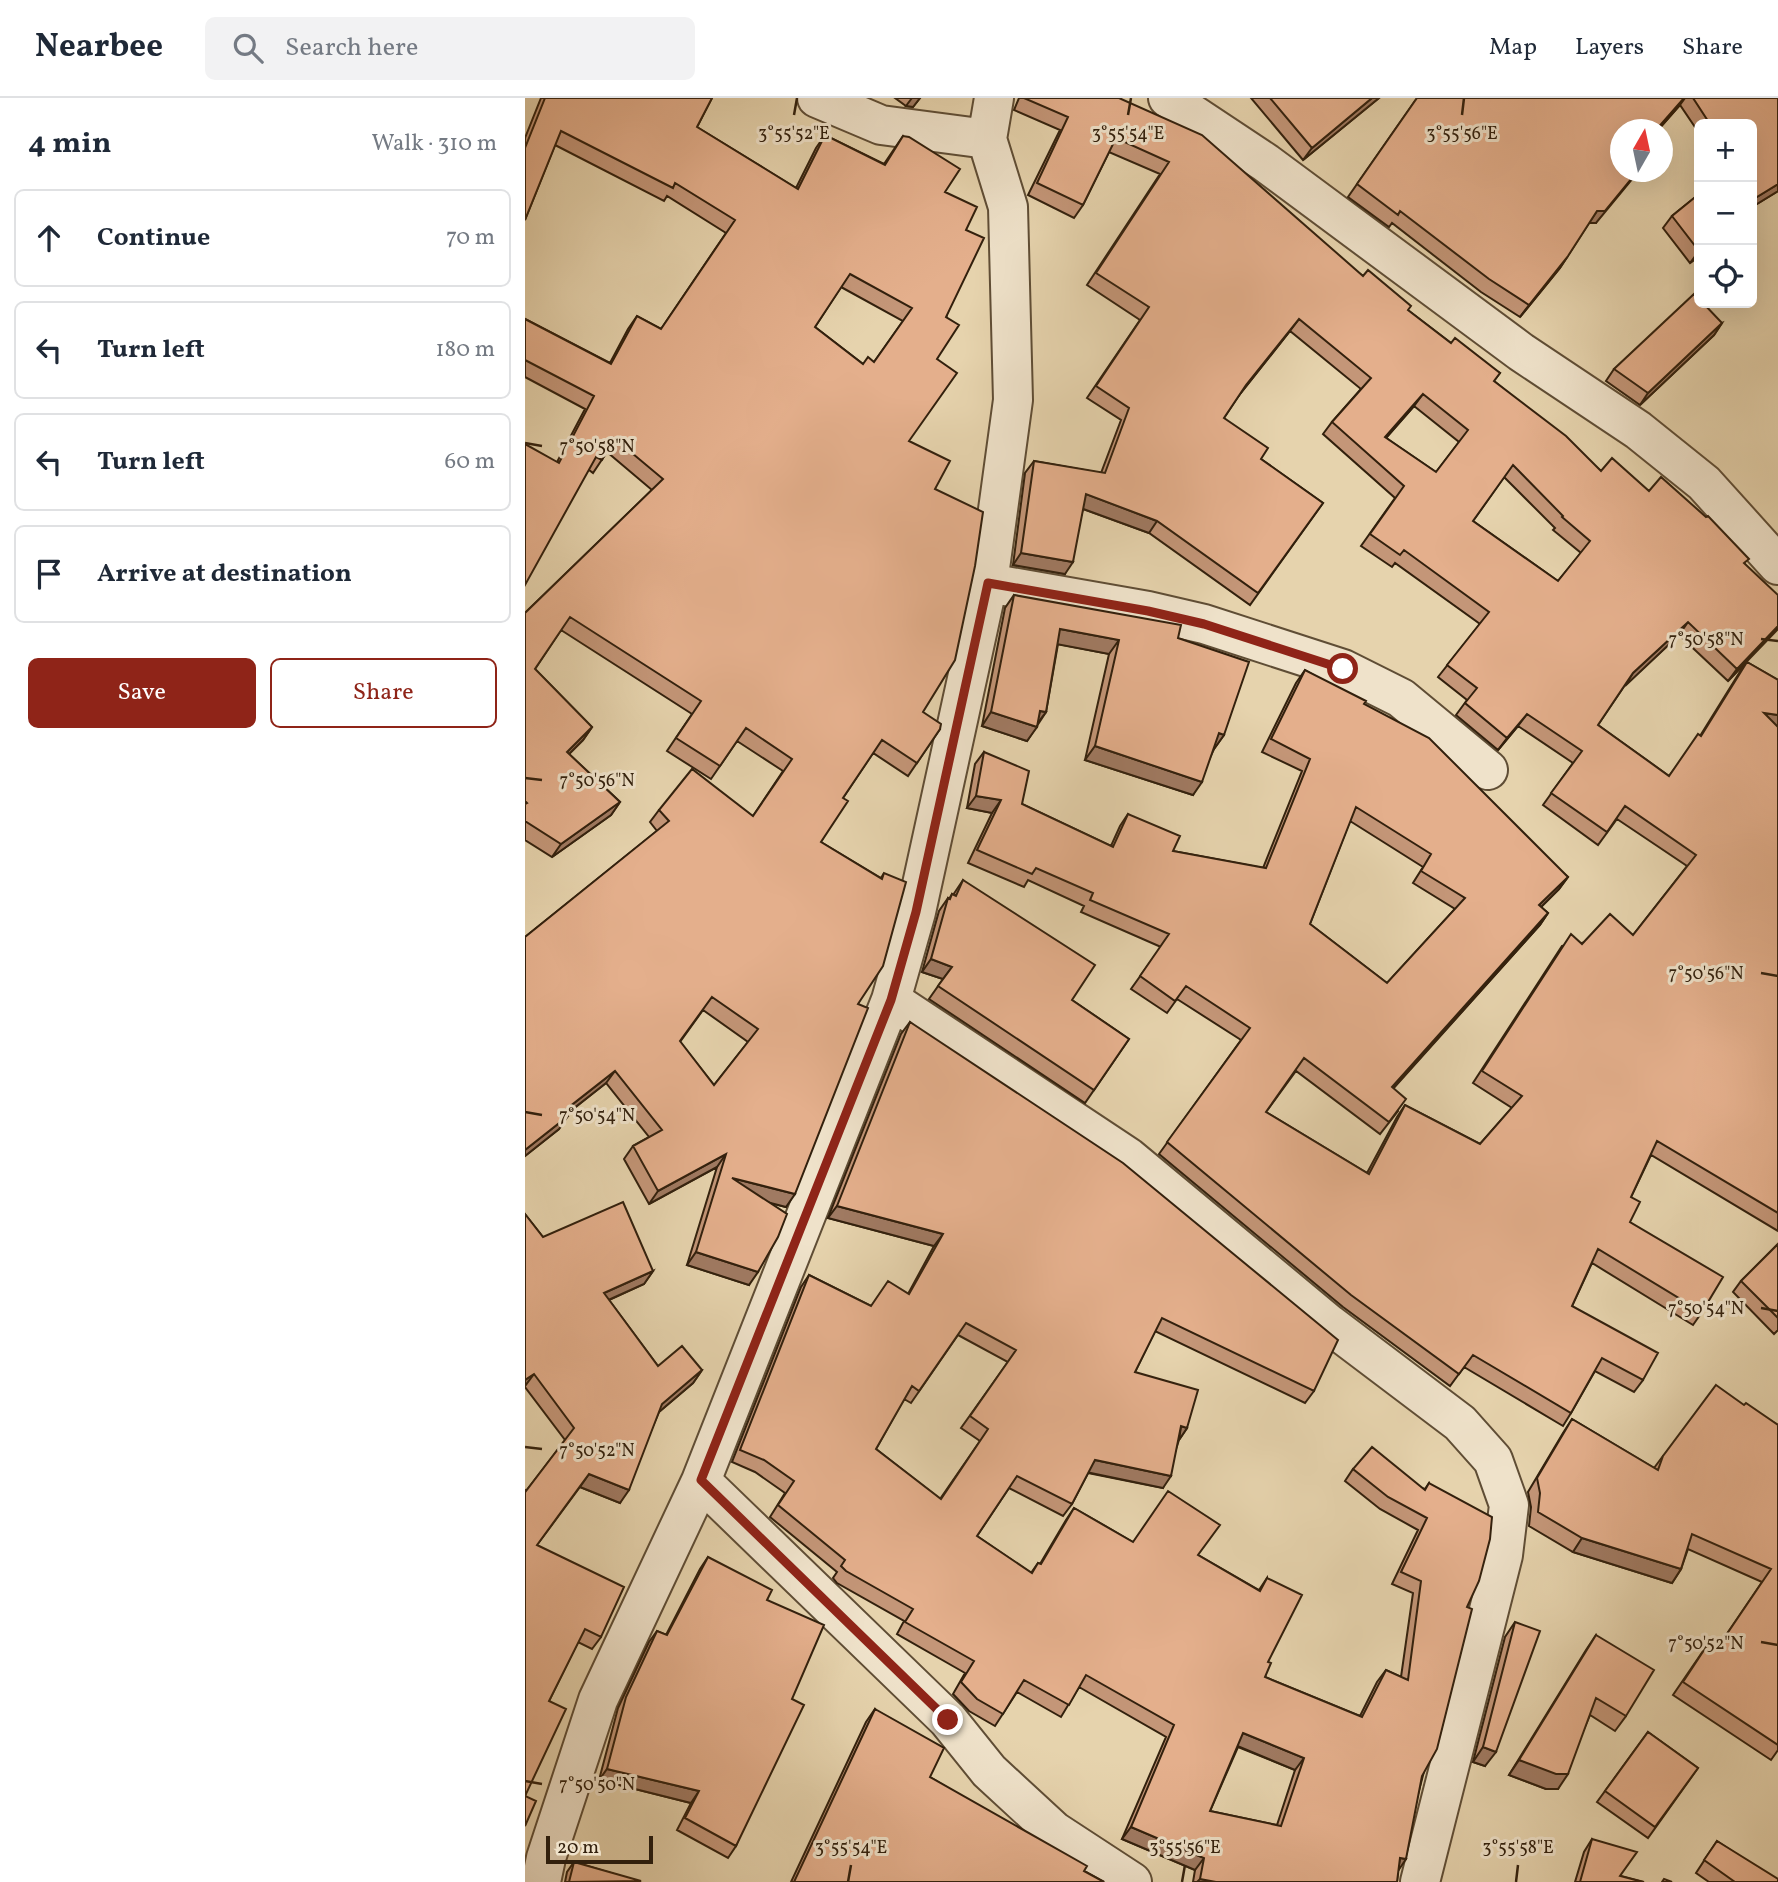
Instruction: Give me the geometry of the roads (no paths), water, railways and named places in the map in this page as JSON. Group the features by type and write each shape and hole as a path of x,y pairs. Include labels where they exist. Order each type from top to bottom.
{"street":[{"path":"817,98 881,125 987,139"},
{"path":"541,1882 546,1858 598,1700 701,1480 891,1000 916,912 988,583 1013,400 1007,206 987,139 994,98"},
{"path":"1168,98 1266,163 1521,352 1638,430 1704,482 1778,565"},
{"path":"988,583 1160,613 1204,624 1343,669 1401,698 1488,771"},
{"path":"891,1000 1128,1157 1329,1324 1460,1423 1493,1460 1509,1505 1503,1555 1420,1882"},
{"path":"701,1480 948,1720 989,1770 1054,1831 1132,1882"}]}
